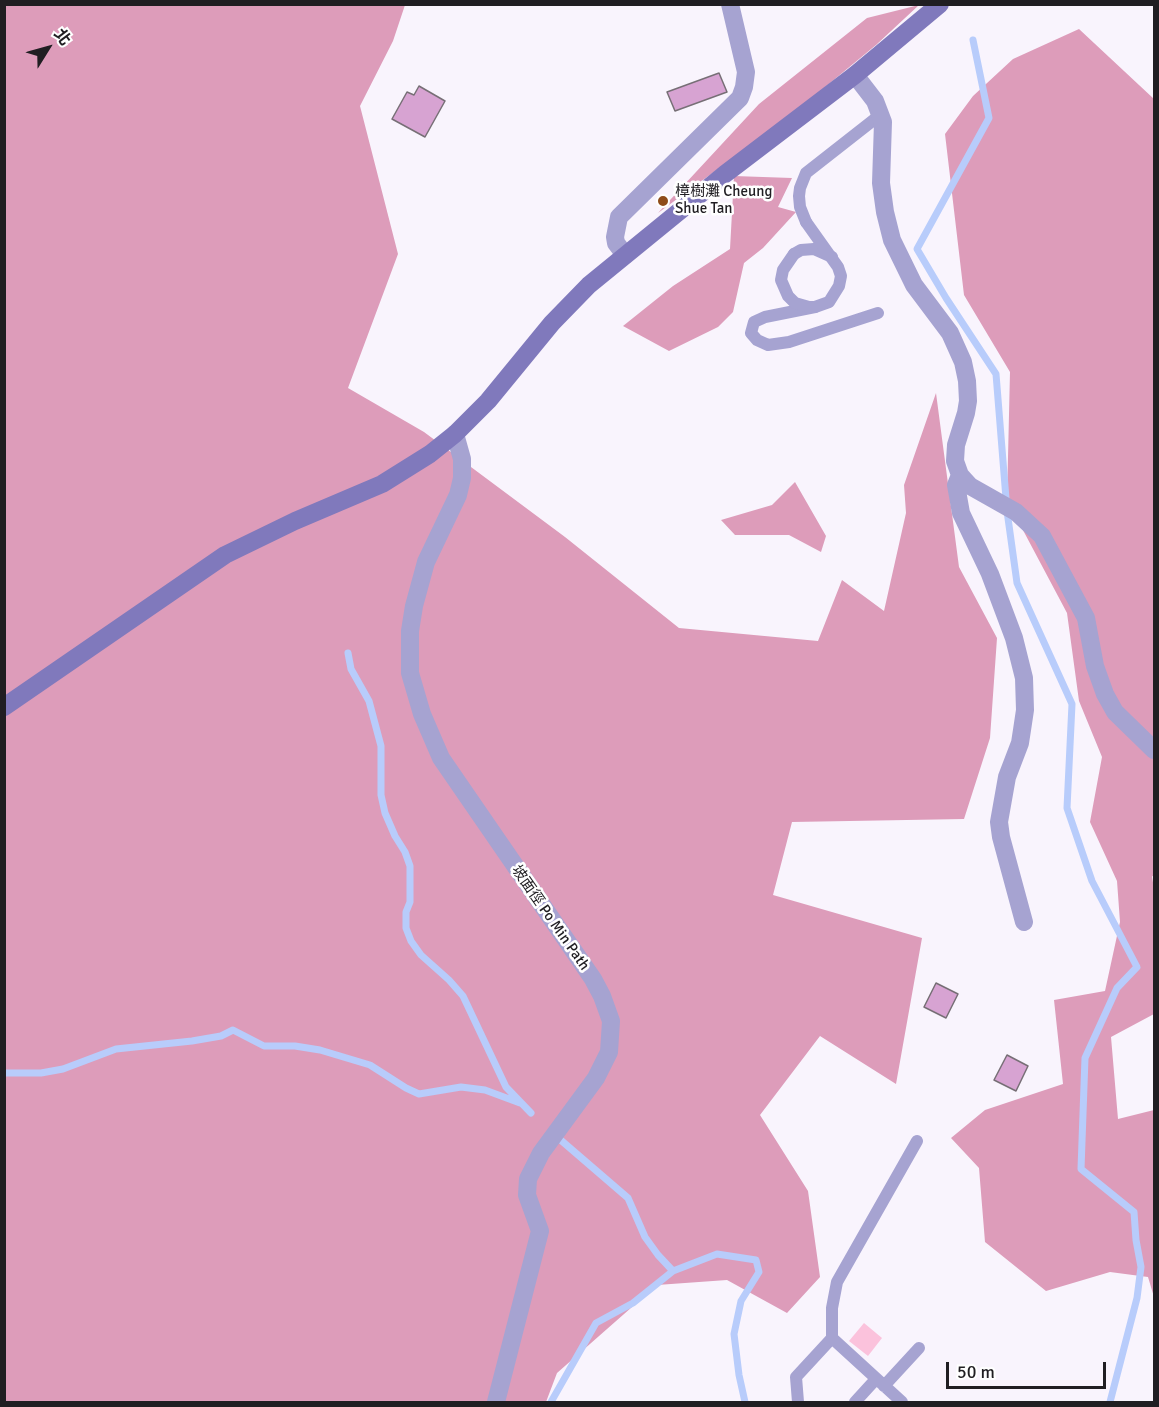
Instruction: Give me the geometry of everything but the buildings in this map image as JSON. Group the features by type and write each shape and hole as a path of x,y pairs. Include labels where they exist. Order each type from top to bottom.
{"main road":[{"path":"4,707 225,555 295,520 382,484 430,454 455,434 488,401 570,303 625,255 855,75 940,4"}],"street":[{"path":"625,255 615,237 619,217 740,98 746,72 730,4"},
{"path":"855,75 875,101 880,114 884,132 881,152 881,183 889,230 897,252 914,285 944,323 955,342 965,371 968,401 956,445 955,461 960,475 978,490 1016,512 1042,536 1081,605 1089,628 1095,666 1115,712 1155,750"},
{"name":"坡面徑 Po Min Path","path":"455,434 462,459 462,478 458,495 426,562 414,606 410,631 410,673 422,714 441,758 593,979 611,1021 609,1052 596,1078 541,1152 528,1179 527,1196 540,1231 496,1402"},
{"path":"960,475 956,485 961,513 990,574 1014,638 1024,678 1025,710 1021,737 1006,777 999,822 1024,922"}],"lane":[{"path":"878,313 789,342 768,345 757,340 751,333 754,322 765,317 822,306 827,303 832,300 839,289 841,278 839,269 837,264 833,258 826,254 820,250 808,249 794,254 785,264 781,280 784,291 798,305 808,308 816,307 824,305 829,302 839,286 840,280 838,267 835,262 831,256 806,222 800,207 800,188 806,173 880,114"},
{"path":"798,1402 796,1377 832,1338 834,1295 842,1270 917,1141"},
{"path":"832,1338 902,1402"},
{"path":"855,1402 919,1348"}],"shaded area":[{"path":"5,5 405,5 393,41 360,106 398,254 348,388 424,432 565,537 679,628 818,641 842,580 884,611 906,513 904,485 936,393 959,567 997,638 990,738 964,819 792,822 773,895 922,938 896,1084 820,1036 760,1115 808,1191 820,1277 787,1313 727,1280 657,1285 557,1373 546,1402 5,1402"},
{"path":"919,5 876,45 790,116 658,213 759,104 867,18"},
{"path":"1079,29 1154,99 1154,877 1152,876 1154,889 1154,1014 1111,1037 1118,1119 1154,1110 1154,1297 1148,1277 1110,1272 1046,1291 985,1242 979,1168 951,1138 985,1110 1063,1084 1054,1000 1105,991 1120,922 1117,881 1090,822 1102,757 1079,701 1067,613 1007,500 1010,372 964,295 945,134 973,96 1013,59"},
{"path":"734,176 792,178 778,207 796,212 763,248 744,263 733,312 718,327 669,351 623,326 673,286 730,249"},
{"path":"795,482 826,536 821,552 789,535 735,535 721,520 772,505"},
{"path":"864,1323 882,1338 868,1356 849,1341"}],"waterway":[{"path":"973,40 989,118 917,249 996,374 1007,511 1017,583 1072,704 1067,808 1092,881 1137,967 1117,988 1085,1058 1081,1169 1134,1212 1141,1267 1137,1298 1110,1402"},
{"path":"348,653 351,669 369,701 381,746 381,795 385,813 410,866 410,902 406,912 406,928 411,941 421,955 463,996 506,1087 531,1113"},
{"path":"4,1073 41,1073 63,1069 116,1049 192,1041 221,1036 233,1030 264,1046 295,1046 320,1050 370,1065 419,1094 461,1087 485,1090 520,1103"},
{"path":"556,1136 628,1198 645,1237 673,1271"},
{"path":"551,1402 596,1323 633,1303 673,1271 717,1254 756,1260 759,1272 741,1301 734,1334 745,1402"}],"place":[{"name":"樟樹灘 Cheung Shue Tan","path":"663,201"}]}
